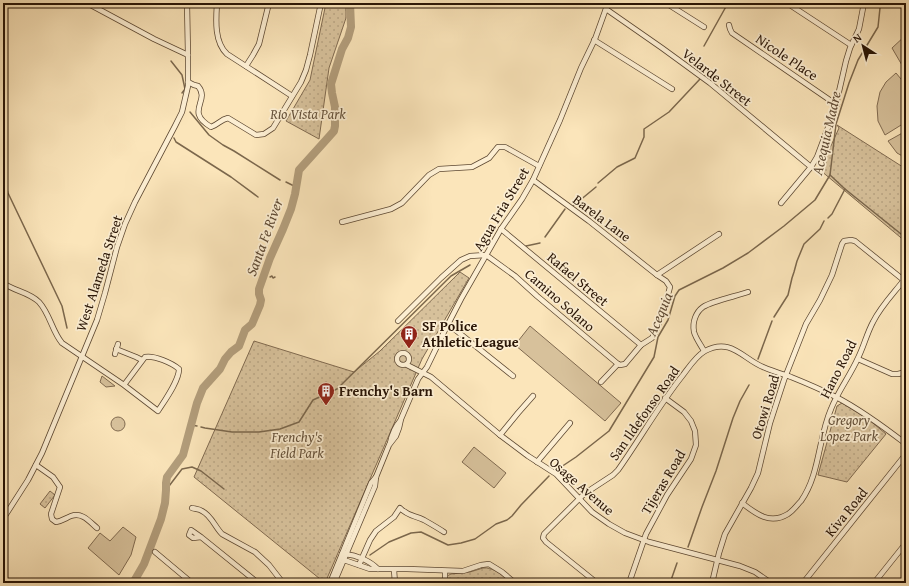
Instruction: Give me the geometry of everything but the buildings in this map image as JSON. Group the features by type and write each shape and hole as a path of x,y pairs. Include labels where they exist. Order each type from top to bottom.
{"street":[{"path":"87,3 154,39 188,55"},
{"name":"West Alameda Street","path":"3,519 36,465 50,435 101,307 118,242 125,224 146,180 181,116 185,103 188,82 188,3"},
{"path":"218,3 218,38 223,50 292,96"},
{"path":"246,66 258,44 269,3"},
{"path":"188,82 198,86 202,90 198,110 199,116 203,122 211,127 223,119 228,118 256,135 264,134 273,128 303,78 308,66 321,3"},
{"name":"Agua Fria Street","path":"330,583 344,554 371,483 376,477 390,445 395,426 401,420 418,379 427,366 461,299 501,229 533,180 594,40 608,3"},
{"path":"666,3 704,27"},
{"path":"786,3 851,45"},
{"path":"781,203 811,167 817,157 837,105 846,61 851,45 859,29 864,3"},
{"name":"Velarde Street","path":"606,9 710,83 811,167"},
{"name":"Nicole Place","path":"729,25 732,33 837,105"},
{"path":"594,40 672,89"},
{"path":"342,222 391,209 402,203 429,175 439,169 472,167 489,158 498,147 505,147 539,166"},
{"name":"Barela Lane","path":"533,180 589,221 669,285 670,288 668,296 656,331 652,338 641,345"},
{"name":"Rafael Street","path":"501,229 641,345"},
{"path":"658,275 719,234"},
{"name":"Otowi Road","path":"712,583 725,534 758,473 770,423 786,376 804,329 832,275 842,244 847,240 854,241 905,281"},
{"path":"398,321 461,260 470,256 486,255"},
{"name":"Camino Solano","path":"486,255 515,276 618,364"},
{"name":"Hano Road","path":"742,503 756,514 770,518 779,518 796,508 813,479 828,417 858,359 872,322 882,307 905,281"},
{"path":"3,283 26,293 38,301 46,312 58,338 158,411 166,400 179,374 179,369 174,365 150,356 145,357 124,385"},
{"path":"748,292 710,303 698,312 695,319 694,329 704,351 716,347 729,348 738,351 762,367 837,397 877,421 906,444"},
{"path":"448,324 513,376"},
{"path":"601,382 618,364 625,364 641,345"},
{"path":"115,354 117,346 142,360"},
{"name":"San Ildefonso Road","path":"597,583 546,542 543,536 545,532 584,494 613,475 618,470 665,398 695,359 704,351"},
{"path":"858,359 892,374 906,372"},
{"name":"Osage Avenue","path":"406,364 431,377 500,435 528,456 550,469 592,512 609,524 644,540 718,559 749,569 771,583"},
{"path":"500,435 533,396"},
{"name":"Tijeras Road","path":"629,583 646,534 664,501 691,459 696,445 695,431 691,421 684,412 665,398"},
{"path":"537,462 570,423"},
{"name":"Kiva Road","path":"803,583 906,454"},
{"path":"36,465 53,477 60,487 51,514 52,519 56,522 61,522 73,515 82,515 97,528"},
{"path":"192,508 203,511 210,517 222,534 254,552 269,565 283,583"},
{"path":"359,565 370,540 376,531 394,517 400,508 406,515 424,520 444,532"},
{"path":"201,537 258,583"},
{"path":"874,583 906,543"},
{"path":"155,552 192,583"},
{"path":"334,583 344,560 344,554 362,559 373,564 378,569"},
{"path":"344,560 370,569 394,570 463,571 489,564 502,572 515,583"},
{"path":"394,570 395,583"},
{"path":"445,571 445,583"}],"green space":[{"name":"Rio Vista Park","path":"326,3 346,3 346,18 329,68 319,139 286,121 310,80"},
{"path":"906,35 906,72 892,48"},
{"path":"896,73 906,85 906,122 885,135 878,121 877,106 880,92 886,82"},
{"path":"837,125 906,169 906,242 820,170 839,128"},
{"path":"906,131 906,158 897,153 888,141"},
{"name":"Frenchy's Field Park","path":"460,272 469,278 422,359 325,583 194,477 254,341 354,372 380,351"},
{"path":"530,326 621,403 605,421 515,345"},
{"path":"102,376 115,386 106,387 100,382"},
{"name":"Gregory Lopez Park","path":"842,403 868,419 886,434 847,482 818,475 837,406"},
{"path":"115,417 121,417 125,421 125,427 121,431 115,431 111,427 111,421"},
{"path":"474,447 506,473 494,488 462,462"},
{"path":"50,491 55,495 45,508 40,504"},
{"path":"123,527 136,537 131,555 119,575 88,548 100,533 110,541"},
{"path":"483,568 492,569 507,579 506,583 448,583 447,576 451,574 470,572"}],"waterway":[{"name":"Santa Fe River","path":"133,583 144,564 161,519 165,503 167,477 183,455 197,403 203,388 220,369 225,359 239,346 245,330 252,324 260,305 261,300 259,289 270,258 291,209 299,170 334,131 335,107 331,84 342,49 348,38 351,27 350,3"},
{"path":"704,46 728,3"},
{"name":"Acequia","path":"558,469 609,431 654,357 658,337 668,320 675,296 679,290 723,268 748,253 815,200 830,175 836,124 858,60 878,27 880,3"},
{"path":"171,61 182,75 185,89 182,93"},
{"path":"598,183 617,167 635,158 644,137 644,129 669,112 700,79"},
{"path":"190,112 209,135 280,180"},
{"path":"312,113 318,118 324,117"},
{"path":"174,138 176,142 231,177 258,197"},
{"path":"3,175 8,193 62,306 67,328"},
{"name":"Acequia Madre","path":"828,218 832,214 845,189 830,175"},
{"path":"286,182 296,187"},
{"path":"573,206 596,187"},
{"path":"845,189 906,238"},
{"path":"545,237 565,209"},
{"path":"774,317 788,295 797,261 804,244 820,229 824,221"},
{"path":"526,246 540,243"},
{"path":"201,427 232,432 259,432 280,429 299,422 313,400 337,389 451,276 470,265"},
{"path":"270,277 275,277"},
{"path":"758,359 772,321"},
{"path":"688,547 716,471 733,418 749,385"},
{"name":"Santa Fe River","path":"191,425 197,426"},
{"name":"Acequia","path":"166,490 182,469 192,467 201,471 224,489"},
{"name":"Acequia","path":"370,555 389,542 411,533 421,532 448,545 475,539 496,524 507,520 512,516 549,476"},
{"path":"670,583 677,563"},
{"path":"361,583 365,579"}],"place":[{"name":"SF Police Athletic League","path":"409,349"},
{"name":"Frenchy's Barn","path":"326,406"}]}
